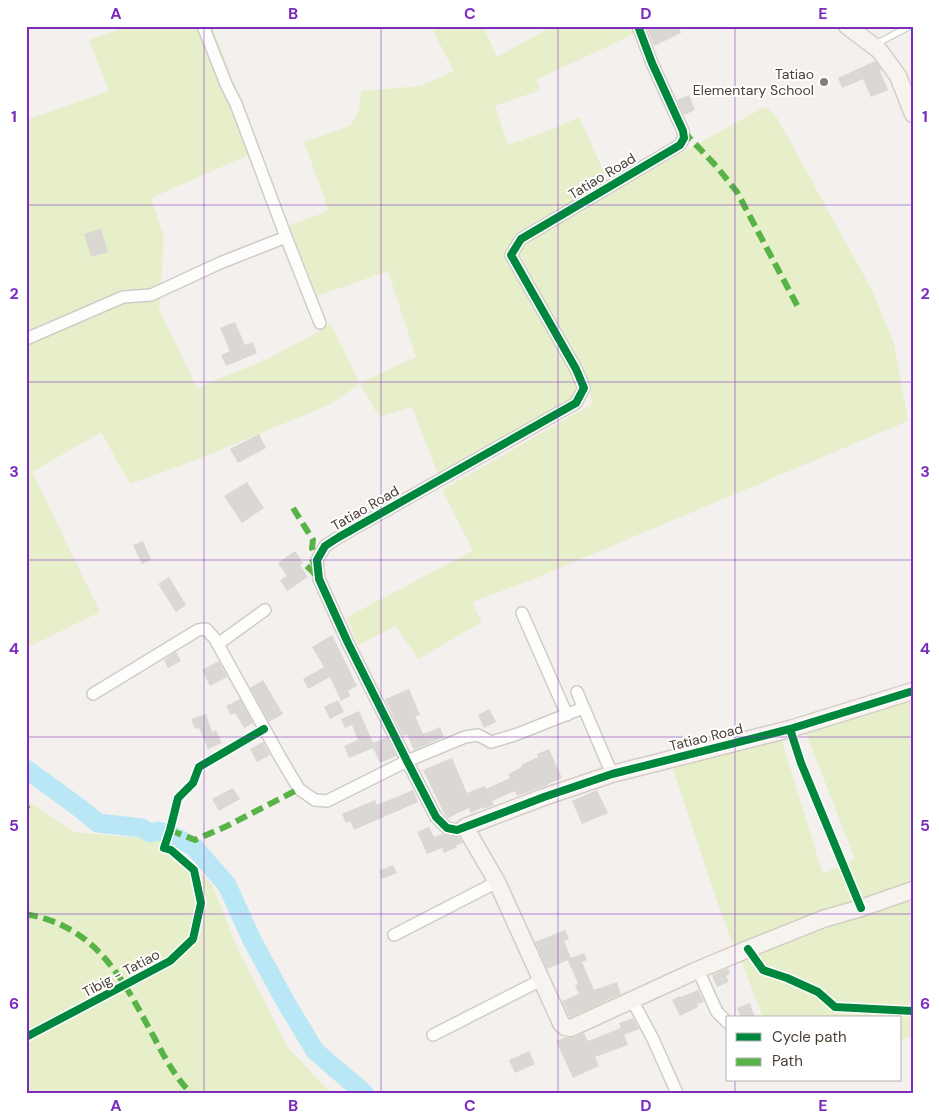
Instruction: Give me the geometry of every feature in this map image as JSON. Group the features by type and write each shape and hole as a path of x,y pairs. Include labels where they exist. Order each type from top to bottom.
{"street":[{"path":"203,26 236,104 320,323"},
{"name":"Tatiao Road","path":"638,26 652,63 684,131 684,138 680,145 521,239 511,255 576,370 584,388 576,403 325,546 317,560 319,579 406,761 436,817 447,828 457,830 612,774 790,729 913,691"},
{"path":"847,26 879,50 898,76 913,114"},
{"path":"26,340 123,297 151,295 220,263 286,237"},
{"path":"218,644 265,610"},
{"path":"522,613 567,715"},
{"path":"93,694 198,630 206,629 218,644 280,757 300,789 315,800 327,801 406,761 465,737 478,734 491,742 515,735 583,708"},
{"path":"576,692 612,774"},
{"path":"465,827 497,882 561,1023 565,1027 571,1028 748,949 823,919 913,890"},
{"path":"394,935 497,882"},
{"path":"698,970 717,1012 726,1021"},
{"path":"433,1035 541,980"},
{"path":"632,1000 653,1039 677,1093"}],"lane":[{"path":"873,46 910,26"}],"green space":[{"path":"129,26 212,26 260,150 151,198 164,237 159,310 197,388 270,358 331,324 360,383 331,404 198,459 130,484 101,432 32,472 100,612 26,648 26,120 109,91 89,40"},
{"path":"443,26 483,26 497,57 553,26 629,26 634,34 536,80 540,90 495,106 508,145 579,117 608,181 517,234 505,253 573,373 576,388 572,399 438,475 412,407 379,417 360,383 416,357 388,271 317,296 289,225 329,211 304,142 350,126 359,110 361,91 421,86 454,71 433,31"},
{"path":"768,108 777,118 872,290 894,343 908,421 531,580 472,602 482,622 418,659 396,626 358,645 347,617 473,551 442,490 592,404 589,386 517,255 526,244 593,202 761,109"},
{"path":"913,699 913,1036 902,1039 902,1016 762,1016 719,907 672,766 781,738 823,874 855,859 805,731"},
{"path":"26,800 74,832 170,841 212,885 237,948 288,1048 331,1093 26,1093"}],"building":[{"path":"646,26 678,26 681,33 654,46"},
{"path":"875,61 882,70 880,71 888,90 871,97 863,79 842,88 838,78"},
{"path":"689,95 695,110 684,115 677,100"},
{"path":"101,229 108,252 91,257 84,234"},
{"path":"235,322 245,345 253,342 257,353 226,366 221,355 230,351 220,328"},
{"path":"259,434 266,448 238,463 230,449"},
{"path":"247,482 264,508 242,523 224,496"},
{"path":"143,541 151,560 142,564 133,545"},
{"path":"295,551 303,563 300,565 308,577 287,591 280,580 287,576 278,563"},
{"path":"169,577 186,605 176,612 158,584"},
{"path":"332,635 357,686 348,691 350,696 341,701 330,677 308,689 303,679 324,667 312,647"},
{"path":"176,652 181,661 168,668 164,660"},
{"path":"219,661 227,677 210,686 202,670"},
{"path":"263,680 283,714 269,722 250,688"},
{"path":"409,689 420,715 415,716 423,734 440,727 444,737 414,750 407,734 403,736 385,699"},
{"path":"240,699 253,723 244,728 235,713 231,715 226,706"},
{"path":"338,700 344,712 330,719 324,707"},
{"path":"489,709 496,722 484,728 478,715"},
{"path":"359,711 373,743 387,737 396,756 380,763 373,748 349,758 344,746 358,740 352,725 345,728 341,719"},
{"path":"206,714 212,732 216,730 222,743 208,749 199,728 195,729 191,719"},
{"path":"263,742 270,755 257,762 250,749"},
{"path":"549,749 562,778 517,796 515,791 492,801 494,805 483,809 483,807 471,813 469,808 448,818 423,770 452,758 467,793 485,786 486,789 510,778 508,774 538,757 537,754"},
{"path":"233,788 240,799 219,811 212,799"},
{"path":"413,790 418,802 354,830 350,821 346,823 342,814 375,800 377,805"},
{"path":"597,790 608,813 582,824 572,801"},
{"path":"429,827 434,837 442,834 459,837 463,843 444,853 442,848 427,854 417,832"},
{"path":"393,865 397,873 382,879 379,871"},
{"path":"565,930 569,939 564,941 571,958 584,953 587,960 582,962 594,990 617,982 621,994 570,1018 562,1001 579,994 575,985 578,984 568,960 547,969 535,942"},
{"path":"728,968 730,974 726,976 729,982 717,987 712,975"},
{"path":"698,990 704,1002 697,1004 698,1007 680,1016 672,1000"},
{"path":"750,1003 754,1016 740,1016 737,1008"},
{"path":"633,1018 639,1029 624,1035 628,1045 595,1057 599,1066 573,1078 556,1041 584,1033 588,1041 621,1028 619,1023"},
{"path":"529,1051 535,1064 515,1073 509,1060"}],"waterway":[{"path":"26,769 98,823 142,828 150,833 159,831 172,835 194,847 227,885 252,940 315,1051 364,1093"}],"marked path":[{"path":"683,131 717,167 737,192 798,307"},
{"path":"293,508 313,540 312,548 317,560 306,565 318,577"},
{"path":"170,830 195,840 227,826 299,789"},
{"path":"26,914 46,919 69,929 86,940 100,954 125,985 171,1067 191,1093"}],"cycle path":[{"path":"638,26 652,63 683,131 684,138 680,145 521,239 511,255 576,369 584,388 576,403 325,546 317,560 319,579 348,643 436,817 447,828 457,830 612,774 790,729 913,691"},
{"name":"Tibig - Tatiao","path":"26,1037 170,961 193,939 201,903 194,870 171,850 164,848 178,798 193,783 199,767 264,729"},
{"path":"790,729 801,763 861,908"},
{"path":"748,949 763,970 818,992 835,1007 913,1011"}],"place":[{"name":"Tatiao Elementary School","path":"824,82"}]}
